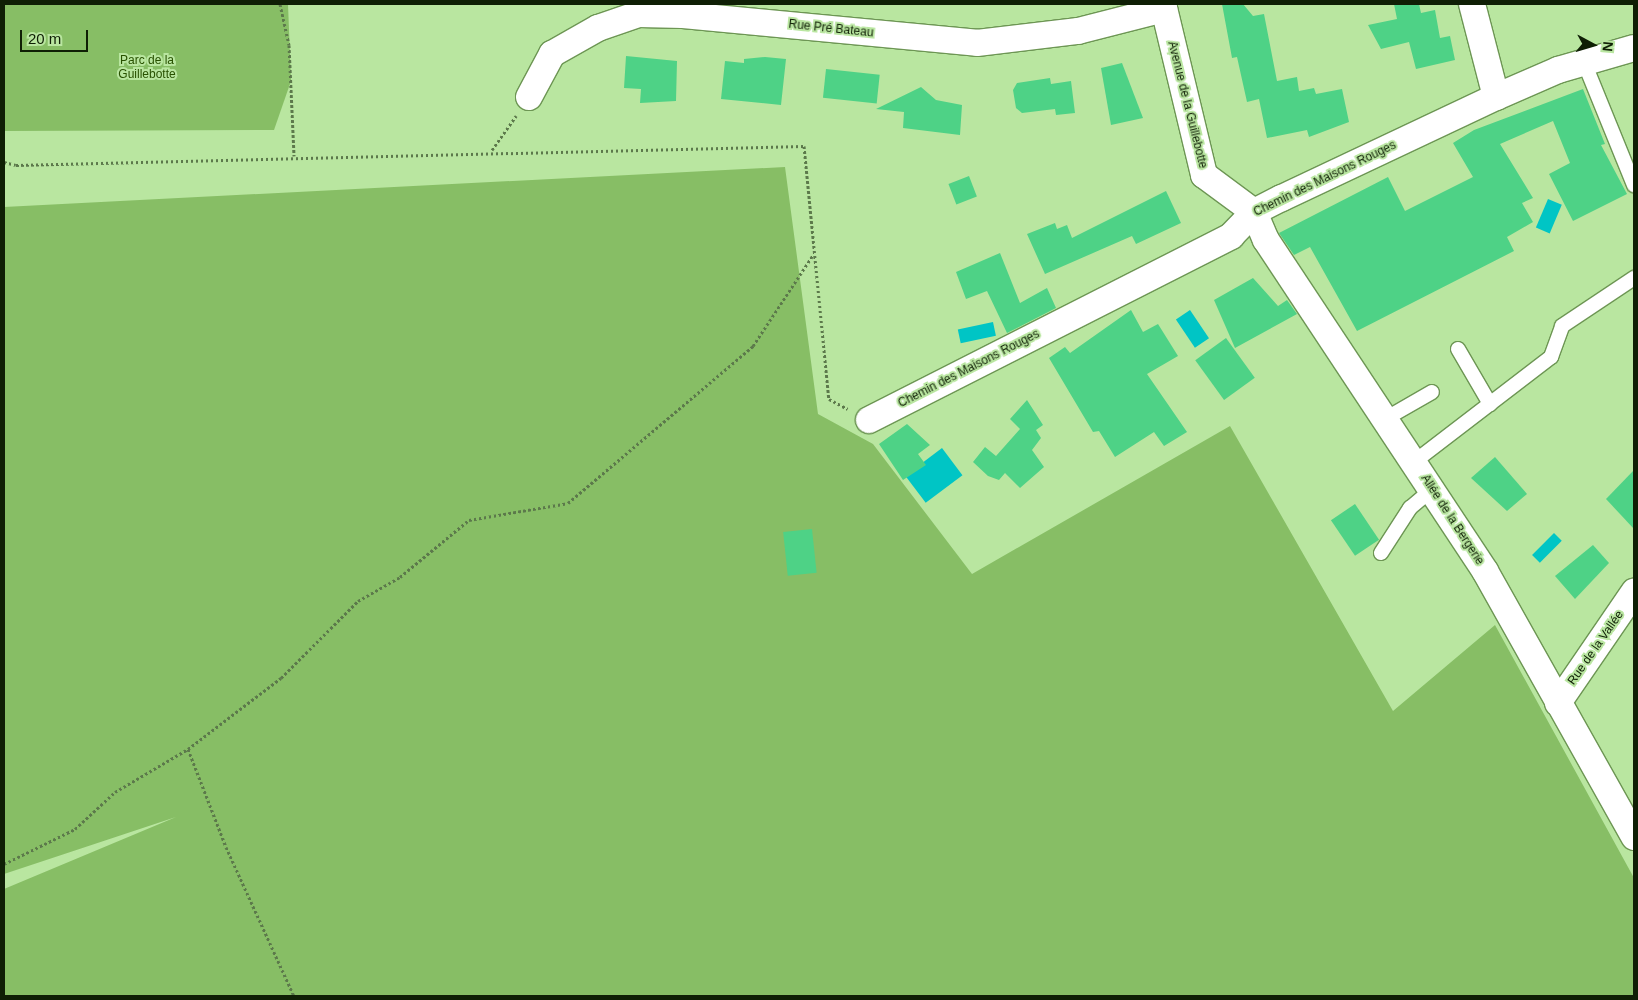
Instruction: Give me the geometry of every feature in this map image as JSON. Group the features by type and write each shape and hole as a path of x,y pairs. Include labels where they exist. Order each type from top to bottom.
{"street":[{"path":"1472,4 1496,97"},
{"name":"Rue Pré Bateau","path":"529,97 552,54 598,28 639,14 684,14 977,43 1041,37 1164,7"},
{"name":"Avenue de la Guillebotte","path":"1164,7 1204,175 1254,212"},
{"name":"Chemin des Maisons Rouges","path":"869,420 1231,236 1254,212 1496,97 1584,62 1634,48"},
{"name":"Allée de la Bergerie","path":"1254,212 1266,240 1433,489 1485,571 1634,837"},
{"name":"Rue de la Vallée","path":"1558,703 1634,592"}],"lane":[{"path":"1584,62 1634,185"},
{"path":"1414,462 1551,357 1562,326 1634,278"},
{"path":"1458,349 1490,404"},
{"path":"1385,419 1432,392"},
{"path":"1381,553 1410,508 1433,489"}],"path":[{"path":"280,4 289,45 294,156"},
{"path":"492,150 529,97"},
{"path":"4,162 16,165 492,150 804,146 829,399 869,420"},
{"path":"4,864 75,829 115,792 188,749 281,678 358,601 400,577 469,520 568,504 753,346 814,253"},
{"path":"188,749 226,847 294,996"}],"green space":[{"name":"Parc de la Guillebotte","path":"4,4 288,4 291,81 274,130 4,131"},
{"path":"785,167 818,414 873,444 972,574 1230,426 1393,711 1495,625 1634,878 1634,996 4,996 4,889 176,817 4,874 4,207"}],"water":[{"path":"1548,199 1562,205 1550,233 1536,228"},
{"path":"1190,310 1209,338 1195,348 1176,320"},
{"path":"993,322 996,336 961,343 958,329"},
{"path":"942,448 962,475 926,503 905,476"},
{"path":"1554,533 1562,541 1540,563 1532,555"}],"building":[{"path":"1222,4 1243,4 1253,16 1264,14 1277,81 1297,77 1299,91 1314,88 1316,94 1342,89 1349,122 1309,137 1307,130 1267,138 1259,99 1247,102 1237,57 1232,58"},
{"path":"1394,4 1419,4 1421,13 1435,10 1440,38 1450,36 1455,60 1416,69 1409,42 1381,49 1368,25 1397,19"},
{"path":"626,56 677,61 676,101 640,103 641,89 624,88"},
{"path":"765,57 786,59 781,105 721,99 725,61 744,63 744,59"},
{"path":"1122,63 1143,118 1111,125 1101,68"},
{"path":"826,69 880,75 877,103 823,98"},
{"path":"1050,78 1051,84 1071,81 1075,113 1056,115 1055,109 1022,113 1016,108 1013,90 1017,83"},
{"path":"921,87 936,100 962,105 960,135 903,128 904,112 876,109"},
{"path":"1583,89 1605,144 1601,145 1627,194 1573,221 1549,174 1570,163 1553,121 1500,144 1533,198 1522,203 1533,222 1507,237 1514,251 1357,331 1310,247 1294,255 1279,233 1388,177 1405,211 1473,177 1453,143 1474,130"},
{"path":"969,176 977,197 956,204 948,184"},
{"path":"1166,191 1181,223 1136,244 1132,236 1045,274 1027,234 1055,223 1057,229 1067,225 1072,238"},
{"path":"1000,253 1020,303 1047,288 1056,308 1007,333 987,291 966,299 956,272"},
{"path":"1253,278 1278,306 1287,300 1297,314 1235,348 1214,300"},
{"path":"1131,310 1143,332 1158,324 1178,356 1147,374 1187,432 1164,446 1154,432 1115,457 1099,431 1093,432 1049,358 1065,347 1070,353"},
{"path":"1226,338 1255,378 1224,400 1195,360"},
{"path":"1027,400 1043,425 1036,430 1041,438 1032,450 1044,467 1020,488 1005,473 999,480 988,476 973,462 985,447 996,456 1020,429 1010,419"},
{"path":"907,424 930,445 918,454 926,465 903,480 879,444"},
{"path":"1495,457 1527,494 1507,511 1471,478"},
{"path":"1634,470 1634,529 1606,499"},
{"path":"1355,504 1379,540 1355,556 1331,520"},
{"path":"812,529 817,573 788,576 783,532"},
{"path":"1593,545 1609,563 1575,599 1555,576"}]}
